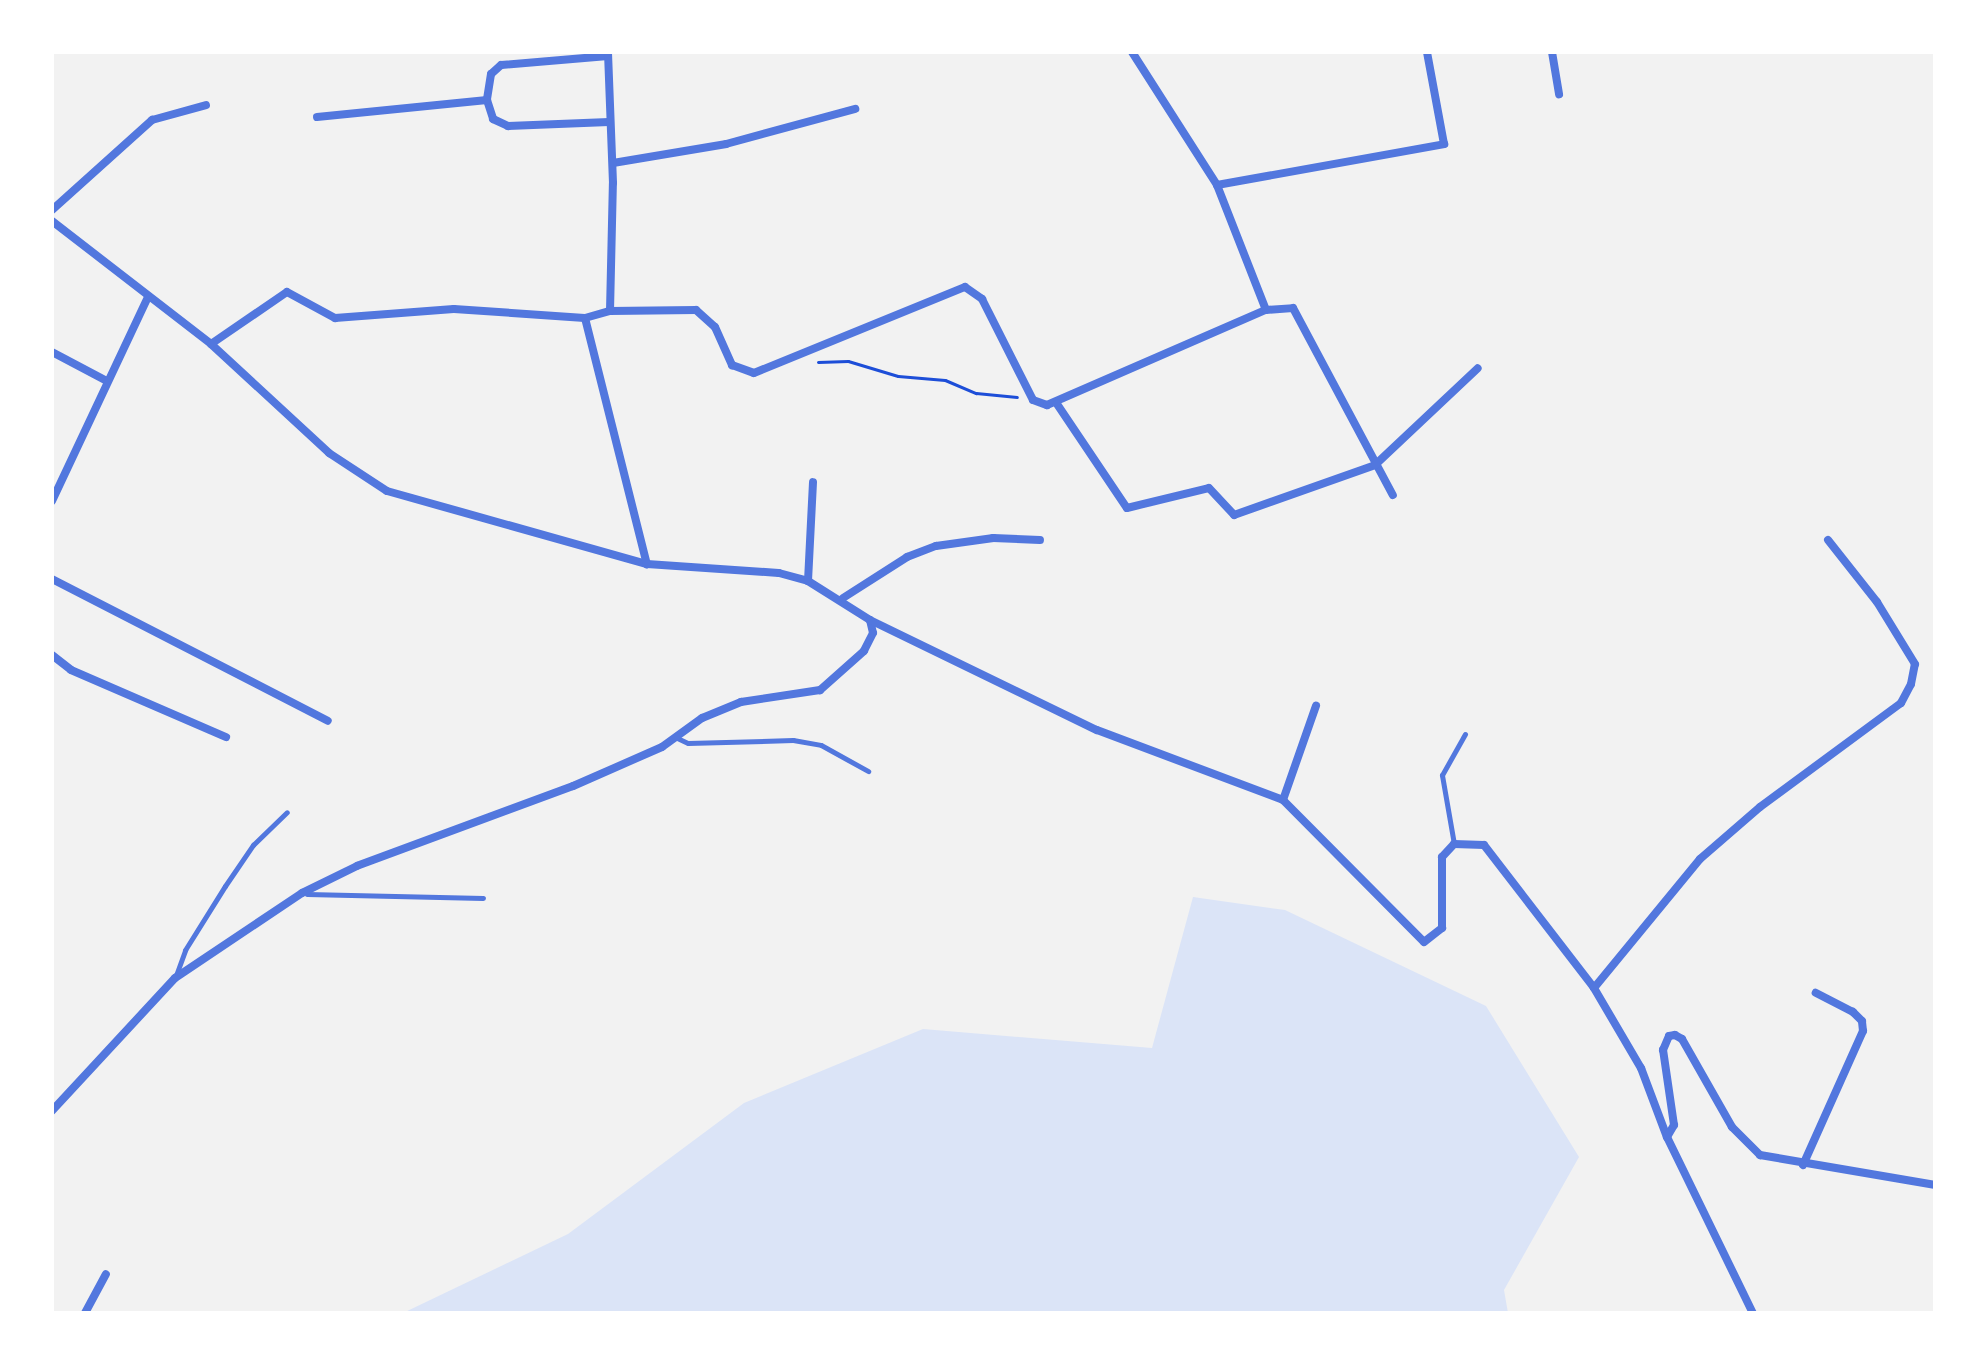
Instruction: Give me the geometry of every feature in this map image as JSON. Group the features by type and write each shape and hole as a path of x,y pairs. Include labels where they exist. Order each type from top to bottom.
{"street":[{"path":"1132,52 1217,185 1266,310"},
{"path":"1217,185 1444,144 1427,52"},
{"path":"1552,52 1559,94"},
{"path":"609,122 508,126 493,119 487,100 491,74 501,65 608,54 613,163 610,311"},
{"path":"317,117 487,100"},
{"path":"52,210 152,120 206,105"},
{"path":"613,163 726,144 855,109"},
{"path":"52,221 211,344 329,453 387,491 647,564 779,573 808,581 843,598 870,620 1097,730 1283,800 1424,942 1442,928 1442,857 1454,844 1484,845 1594,988 1641,1068 1667,1137 1753,1313"},
{"path":"211,344 287,292 335,318 454,309 585,318 610,311 696,310 715,327 732,365 754,373 965,287 982,299 1033,400 1057,404 1266,310 1293,308 1303,320 1393,495"},
{"path":"52,501 148,297"},
{"path":"585,318 647,564"},
{"path":"52,352 107,381"},
{"path":"1057,404 1127,508 1209,488 1225,509 1247,514 1375,465 1478,368"},
{"path":"808,581 813,482"},
{"path":"843,598 907,557 936,546 993,538 1040,540"},
{"path":"1594,988 1700,859 1760,807 1901,703 1911,684 1915,664 1877,602 1828,540"},
{"path":"52,579 328,721"},
{"path":"52,1111 175,978 302,893 357,866 573,786 675,737 702,718 741,702 820,690 864,651 873,633 870,620"},
{"path":"52,655 71,670 226,737"},
{"path":"1283,800 1316,706"},
{"path":"1803,1165 1863,1031 1853,1012 1816,993"},
{"path":"1667,1137 1674,1125 1663,1050 1669,1036 1675,1035 1682,1039 1744,1141 1760,1155 1803,1165 1935,1185"},
{"path":"85,1313 106,1274"}],"lane":[{"path":"1454,844 1442,775 1465,734"},
{"path":"675,737 688,743 793,740 821,745 868,771"},
{"path":"175,978 185,950 232,876 253,845 287,812"},
{"path":"302,893 483,898"}],"path":[{"path":"808,362 848,361 898,376 945,380 976,393 1033,400"}],"shaded area":[{"path":"1193,897 1285,910 1486,1006 1579,1157 1504,1290 1508,1313 403,1313 568,1234 744,1103 923,1029 1152,1048"}]}
